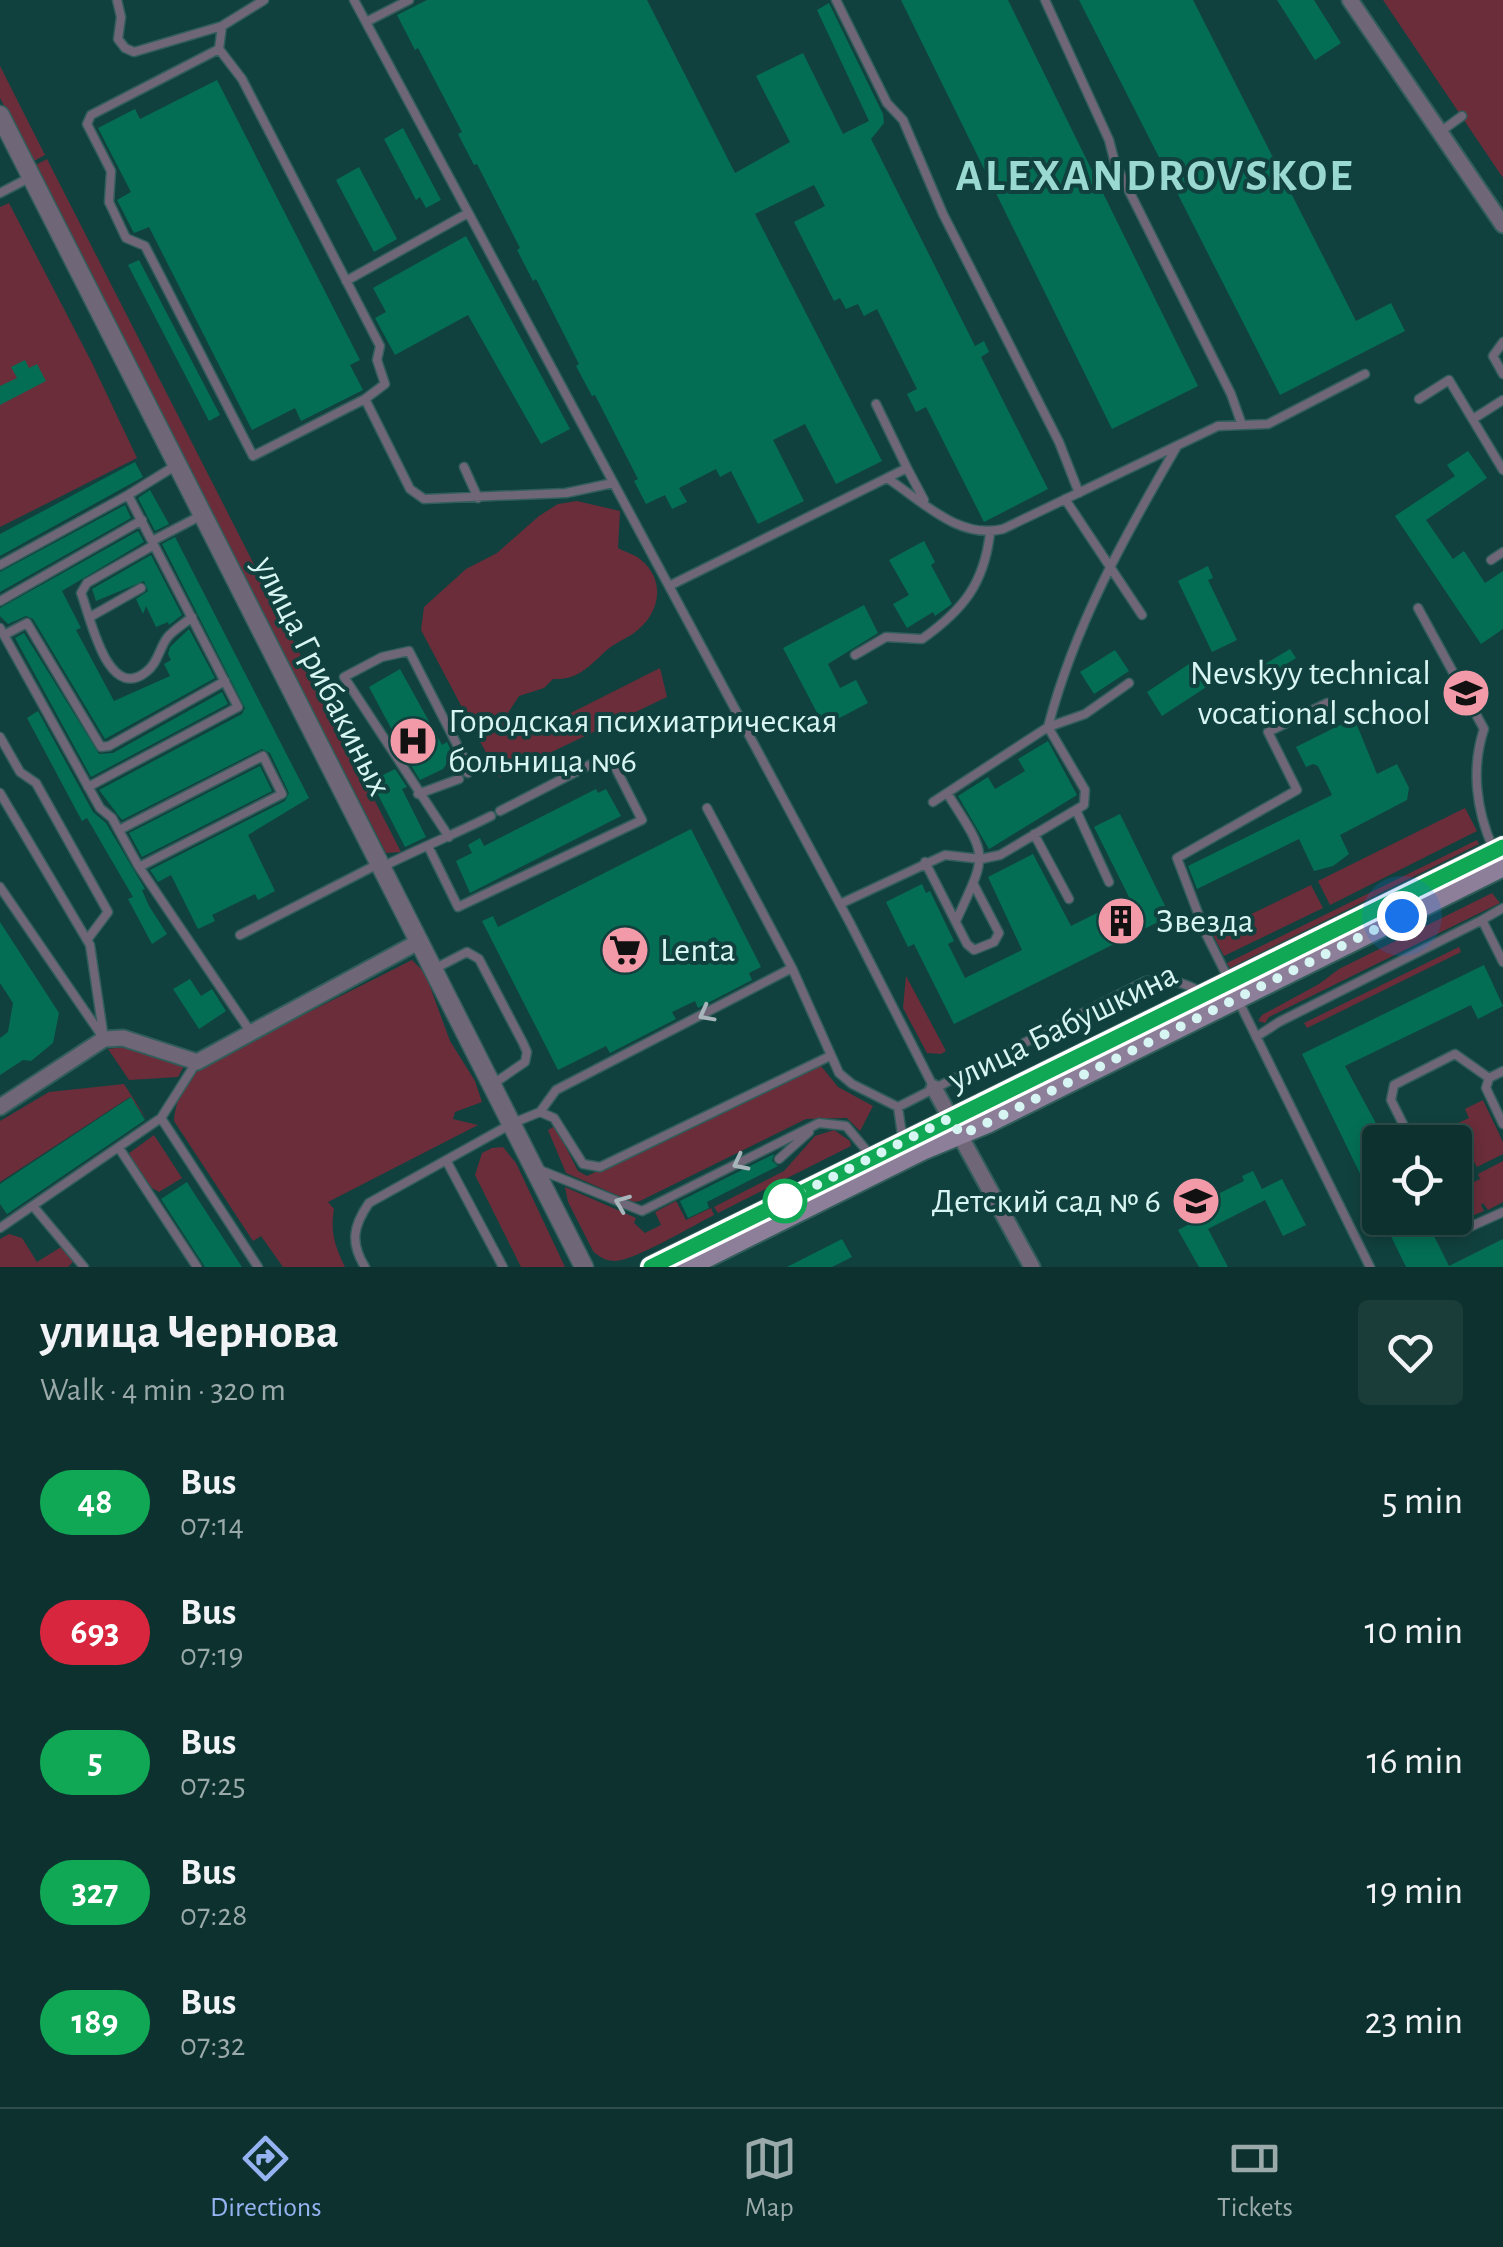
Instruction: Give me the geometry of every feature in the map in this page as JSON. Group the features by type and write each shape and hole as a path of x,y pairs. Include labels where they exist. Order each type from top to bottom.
{"main road":[{"name":"улица Бабушкина","path":"651,1267 902,1142 956,1127 1501,855"},
{"name":"улица Бабушкина","path":"687,1267 922,1150 956,1127 1205,994 1233,989"}],"street":[{"path":"1350,0 1503,225"},
{"name":"улица Грибакиных","path":"0,116 584,1267"},
{"path":"0,1107 104,1039 122,1038 197,1062 420,941"},
{"path":"934,1088 1032,1267"}],"lane":[{"path":"118,0 118,39 134,52 222,26 264,0"},
{"path":"354,0 840,904 934,1088"},
{"path":"366,22 408,0"},
{"path":"836,0 887,103 903,120 943,214 1059,442 1079,493"},
{"path":"1045,0 1109,140 1115,164 1231,394 1242,425"},
{"path":"219,49 91,115 87,124 111,171 109,202 126,238 144,246 252,456 365,399 385,384 378,360 380,346 242,79 219,49 222,26"},
{"path":"1440,132 1462,116"},
{"path":"0,193 32,177"},
{"path":"346,281 468,214"},
{"path":"1503,342 1493,356 1503,374"},
{"path":"887,478 957,525 990,532 1218,426 1268,424 1364,374"},
{"path":"1420,398 1449,380 1503,470"},
{"path":"365,399 416,495 432,500 478,498 566,493 613,484"},
{"path":"1473,419 1503,400"},
{"path":"876,404 926,504"},
{"path":"840,904 944,854 981,859 1000,855 1084,805 1085,790 1048,727 1059,686 1110,564 1177,446"},
{"path":"0,565 178,465"},
{"path":"464,467 478,498"},
{"path":"669,586 907,468"},
{"path":"88,787 238,707 128,495"},
{"path":"1065,499 1142,615"},
{"path":"192,618 167,638 156,662 144,674 132,678 110,667 100,652 81,593 87,583 203,515"},
{"path":"0,601 142,520"},
{"path":"855,655 886,637 922,640 960,609 986,562 990,532"},
{"path":"1492,560 1503,552"},
{"path":"90,616 141,588"},
{"path":"1418,608 1484,729 1475,756 1478,791 1485,831 1501,855"},
{"path":"225,680 101,747 28,623 2,632 88,787 250,1031"},
{"path":"449,837 344,677 382,656 409,651 469,768 468,773"},
{"path":"933,802 1048,727 1086,714 1129,684"},
{"path":"1326,703 1268,732 1297,790 1176,858 1206,934 1370,1267"},
{"path":"0,737 20,772 36,783 108,912 88,940"},
{"path":"119,830 263,756 282,794 140,867"},
{"path":"240,934 382,865 428,848 599,760 614,765 642,820 458,906 428,848"},
{"path":"418,794 459,779"},
{"path":"947,793 976,839 981,859 956,921"},
{"path":"0,794 88,940 104,1039"},
{"path":"708,808 792,968 844,1079 898,1107"},
{"path":"1076,810 1109,882"},
{"path":"1034,834 1069,899"},
{"path":"925,862 967,944 974,950 998,938 998,929 973,882"},
{"path":"0,887 104,1039"},
{"path":"1256,1037 1278,1022 1503,908"},
{"path":"1482,920 1503,962"},
{"path":"434,968 468,952 480,959 524,1043 525,1062 493,1084"},
{"path":"365,1267 355,1251 354,1235 369,1203 540,1112 556,1090 792,968"},
{"path":"898,1107 1146,982 1185,983 1205,994"},
{"path":"1404,1125 1391,1100 1394,1085 1455,1054 1490,1078"},
{"path":"540,1112 562,1127 583,1164 600,1167 830,1056"},
{"path":"0,1228 162,1118 197,1062"},
{"path":"1503,1071 1490,1078 1486,1088 1503,1124"},
{"path":"898,1107 902,1142"},
{"path":"162,1118 258,1267"},
{"path":"536,1168 642,1211 820,1123 846,1126 872,1158"},
{"path":"779,1159 820,1123"},
{"path":"119,1148 197,1267"},
{"path":"446,1160 503,1267"},
{"path":"33,1206 84,1267"},
{"path":"1472,1226 1503,1212"}],"shaded area":[{"path":"1383,0 1503,0 1503,178"},
{"path":"0,66 45,155 32,162 0,98"},
{"path":"47,159 401,852 386,853 34,166"},
{"path":"9,203 137,458 0,527 0,207"},
{"path":"577,501 620,511 618,548 638,557 649,568 657,597 643,625 583,671 553,679 544,688 519,696 508,713 511,724 527,730 555,721 660,668 667,697 499,777 421,630 424,607 466,569 497,553 539,516 558,504"},
{"path":"1465,808 1477,831 1330,905 1318,881"},
{"path":"1477,840 1479,844 1230,968 1227,963"},
{"path":"1311,885 1323,908 1224,956 1212,933"},
{"path":"1492,893 1500,903 1269,1017 1265,1023 1258,1021 1339,969"},
{"path":"1459,947 1461,952 1307,1028 1304,1023"},
{"path":"412,960 425,973 450,1041 475,1081 482,1102 455,1112 453,1119 478,1125 328,1202 334,1209 334,1239 345,1267 283,1267 261,1236 253,1241 174,1121 179,1098 186,1083 202,1066"},
{"path":"906,976 946,1051 941,1054 927,1053 903,1008"},
{"path":"125,1047 184,1066 178,1077 129,1080 108,1049"},
{"path":"821,1066 838,1087 873,1106 860,1131 847,1118 806,1119 640,1201 633,1202 566,1173 548,1130 555,1126 578,1171 587,1176"},
{"path":"124,1084 147,1120 130,1097 0,1182 0,1121 49,1092"},
{"path":"1483,1100 1503,1142 1503,1154 1477,1167 1472,1158 1472,1125 1454,1125 1469,1118 1465,1109"},
{"path":"834,1130 851,1146 718,1213 714,1207 784,1171 815,1136"},
{"path":"154,1135 182,1178 159,1192 128,1154"},
{"path":"503,1147 516,1163 565,1267 521,1267 475,1175 482,1153"},
{"path":"1503,1161 1503,1202 1488,1210 1483,1203 1484,1211 1472,1216 1472,1183 1480,1179 1478,1174"},
{"path":"565,1187 636,1218 634,1223 645,1233 661,1225 655,1212 676,1201 686,1220 711,1208 714,1215 636,1255 609,1260 593,1251 568,1202"},
{"path":"9,1234 22,1238 37,1262 61,1247 74,1261 68,1267 0,1267 0,1239"}],"building":[{"path":"427,0 647,0 735,173 790,142 756,76 803,53 843,134 869,121 817,10 829,3 883,114 884,123 871,139 975,346 984,341 989,352 981,357 1048,489 984,522 926,407 916,412 907,394 917,389 877,309 864,316 858,304 846,309 840,298 834,301 794,222 825,206 814,185 755,214 882,461 836,484 805,424 773,440 804,501 758,524 731,471 720,477 716,469 679,488 687,502 672,509 665,495 646,504 634,481 638,479 458,134 462,132 397,15"},
{"path":"901,0 1008,0 1198,386 1112,429"},
{"path":"1079,0 1193,0 1356,321 1391,303 1405,331 1280,395"},
{"path":"1277,0 1314,0 1341,43 1315,60"},
{"path":"217,80 360,360 350,365 363,390 301,421 295,408 252,430 149,227 134,233 117,200 131,192 98,128 135,109 140,119"},
{"path":"403,128 441,200 426,208 420,197 416,200 384,139"},
{"path":"359,167 397,239 374,252 336,180"},
{"path":"466,236 570,429 541,444 468,315 395,355 375,318 386,312 373,288"},
{"path":"139,260 220,415 209,421 128,265"},
{"path":"25,360 29,368 37,364 46,381 0,405 0,386 17,378 11,367"},
{"path":"1468,451 1487,478 1426,520 1453,559 1464,551 1485,583 1503,571 1503,629 1481,644 1395,516 1455,476 1447,465"},
{"path":"135,462 143,477 0,556 0,534"},
{"path":"150,490 169,524 155,531 138,498"},
{"path":"125,505 131,518 0,592 0,572"},
{"path":"138,531 144,542 62,591 81,628 76,630 114,701 170,676 164,664 171,660 170,647 189,629 215,678 105,739 33,619 26,616 8,624 0,616 0,608"},
{"path":"175,537 309,798 248,835 275,891 258,900 255,894 212,915 215,921 198,929 171,875 158,882 150,870 285,801 289,793 270,753 262,749 122,820 99,790 242,714 245,708 162,544"},
{"path":"924,541 935,562 931,565 952,604 907,628 893,604 909,595 889,560"},
{"path":"151,555 182,615 169,625 168,622 156,627 146,606 143,614 136,599 148,591 144,581 96,601 92,589"},
{"path":"1208,566 1213,578 1208,580 1237,640 1212,652 1178,581"},
{"path":"864,605 878,633 828,664 840,688 856,680 868,703 824,726 783,648"},
{"path":"24,633 99,754 113,753 222,692 228,704 91,777 15,638"},
{"path":"1290,649 1296,658 1253,684 1248,674"},
{"path":"1115,650 1129,671 1094,694 1080,672"},
{"path":"1194,664 1208,686 1162,716 1147,692"},
{"path":"400,669 442,745 447,742 461,772 455,773 447,763 420,780 409,762 369,687"},
{"path":"38,711 93,812 106,823 145,889 142,890 149,906 167,934 152,944 128,899 133,897 87,818 82,821 27,718"},
{"path":"1354,718 1377,774 1397,764 1409,788 1407,800 1340,835 1349,854 1333,866 1314,871 1299,839 1197,889 1188,866 1332,795 1318,766 1306,767 1296,747"},
{"path":"1048,741 1077,795 989,849 958,796 988,777 995,789 1025,771 1018,759"},
{"path":"260,766 272,791 142,857 129,833"},
{"path":"395,769 407,787 402,789 426,837 405,847 371,781"},
{"path":"596,789 598,793 606,789 621,816 470,893 456,861 472,853 468,845 480,838 484,846"},
{"name":"Звезда","path":"1120,814 1170,916 954,1024 914,944 908,947 886,902 922,884 926,893 930,891 954,941 948,944 965,978 1022,950 988,877 1033,854 1071,926 1129,897 1094,827"},
{"name":"Lenta","path":"691,829 761,967 749,973 752,980 698,1008 695,1001 672,1012 676,1019 610,1053 606,1046 558,1070 482,921 493,916 498,927"},
{"path":"0,922 59,1013 53,1043 31,1061 23,1060 0,1075 0,1038 8,1032 13,1003 0,983"},
{"path":"1484,965 1503,1006 1478,1019 1471,1005 1345,1066 1377,1125 1362,1125 1362,1178 1302,1054"},
{"path":"190,979 201,996 212,989 226,1011 199,1029 173,989"},
{"path":"131,1097 145,1120 7,1214 0,1204 0,1184"},
{"path":"774,1154 772,1161 778,1166 707,1202 709,1208 688,1218 680,1201"},
{"path":"1253,1171 1262,1189 1282,1179 1306,1225 1283,1236 1265,1200 1208,1229 1228,1267 1199,1267 1178,1230 1201,1218 1192,1201 1203,1196 1206,1200 1244,1181 1242,1176"},
{"path":"187,1182 242,1267 205,1267 161,1199"},
{"path":"1390,1235 1434,1235 1449,1266 1503,1239 1503,1267 1406,1267"},
{"path":"842,1239 852,1257 832,1267 787,1267"}],"bus line":[{"name":"48","path":"651,1267 1503,847"}],"place":[{"name":"Nevskyy technical vocational school","path":"1466,693"},
{"name":"Городская психиатрическая больница №6","path":"413,741"},
{"name":"Звезда","path":"1121,921"},
{"name":"Lenta","path":"625,950"},
{"name":"Детский сад № 6","path":"1196,1201"}],"district":[{"name":"ALEXANDROVSKOE","path":"1155,176"}],"route":[{"path":"785,1201 950,1118 961,1135 987,1123 1402,916"}]}
